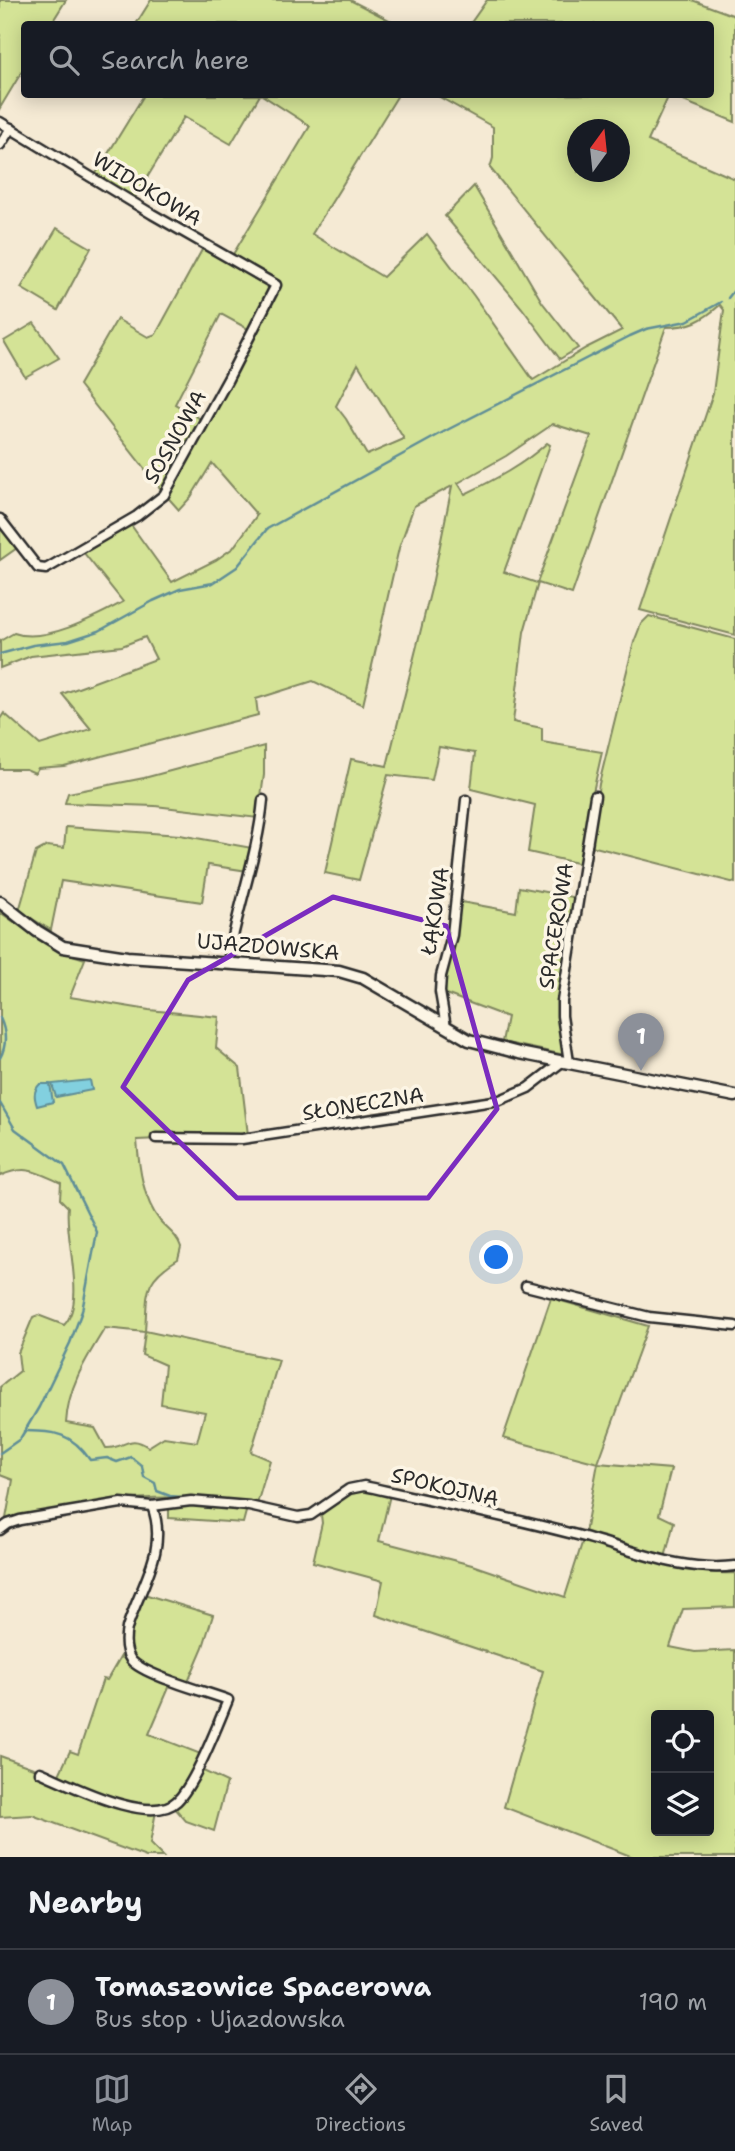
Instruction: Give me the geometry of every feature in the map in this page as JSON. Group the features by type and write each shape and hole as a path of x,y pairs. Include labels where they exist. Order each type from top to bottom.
{"street":[{"name":"WIDOKOWA","path":"0,122 276,285"},
{"path":"0,145 11,128"},
{"name":"SOSNOWA","path":"0,519 38,568 46,569 95,542 159,500 169,488 276,285"},
{"name":"SPACEROWA","path":"566,1061 562,1001 595,796"},
{"path":"228,962 239,906 258,844 263,800"},
{"name":"ŁĄKOWA","path":"446,1027 440,992 441,976 452,935 466,800"},
{"name":"UJAZDOWSKA","path":"0,902 63,947 127,957 338,971 363,978 469,1040 735,1096"},
{"name":"SŁONECZNA","path":"156,1138 242,1139 500,1100 528,1088 566,1061"},
{"path":"526,1286 649,1317 735,1326"},
{"name":"SPOKOJNA","path":"0,1530 20,1520 121,1503 152,1506 191,1501 215,1502 249,1506 298,1517 311,1515 349,1489 364,1486 573,1534 672,1563 715,1569 735,1566"},
{"path":"40,1772 141,1809 163,1807 177,1802 188,1786 228,1700 145,1671 132,1661 127,1652 127,1628 154,1557 158,1536 158,1522 152,1506"}],"highlighted area":[{"path":"333,897 446,926 497,1109 428,1198 237,1198 123,1087 188,980"}],"green space":[{"path":"0,0 66,0 53,21 21,21 21,73 0,108"},
{"path":"151,0 350,0 391,21 138,21"},
{"path":"487,0 692,0 735,16 735,122 676,98 714,98 714,21 472,21"},
{"path":"142,98 258,98 231,144 184,117 134,199 95,175"},
{"path":"267,98 396,98 312,234 383,277 427,234 533,380 622,330 490,168 493,158 493,127 441,98 668,98 648,141 735,179 735,635 640,610 713,393 724,310 720,305 695,322 666,327 572,594 538,583 524,632 513,722 542,728 542,742 602,752 581,864 528,852 535,805 471,789 475,753 439,747 432,780 388,775 359,880 325,873 351,759 387,766 432,585 452,486 414,506 399,548 363,705 313,681 256,699 258,715 64,766 38,768 35,773 26,769 0,769 0,719 4,713 40,745 91,729 62,694 156,659 145,637 122,646 31,656 0,668 0,641 14,633 40,635 55,632 123,602 84,553 131,525 172,582 216,560 233,548 257,515 212,463 191,497 179,510 79,385 117,319 148,337 156,334 203,248 268,287 269,292 250,330 221,314 175,404 206,422 278,286 232,256 310,126","holes":["358,364 404,439 367,455 336,406","553,424 591,436 537,583 504,572 550,445 547,443 518,465 465,494 458,483 506,456"]},
{"path":"474,186 542,302 578,348 560,359 522,308 445,216"},
{"path":"57,228 91,248 58,310 21,288"},
{"path":"34,323 59,358 25,377 4,341"},
{"path":"0,525 17,548 0,560"},
{"path":"649,616 735,639 735,883 591,846 599,784 634,642 641,624"},
{"path":"264,746 264,775 258,818 155,806 65,803 68,793 144,778"},
{"path":"66,827 180,835 252,848 248,871 208,865 202,902 61,881 51,930 19,911 36,852 47,846 64,848"},
{"path":"519,887 577,898 560,1001 565,1055 502,1042 507,1017 443,993 461,902 516,912"},
{"path":"0,912 51,945 85,959 70,997 149,1010 219,1017 216,1048 240,1068 248,1135 137,1140 141,1172 150,1203 160,1221 175,1236 181,1247 178,1259 158,1274 149,1289 145,1331 279,1360 251,1452 270,1460 257,1504 184,1498 129,1499 98,1503 5,1524 13,1480 0,1475 0,1387 20,1371 18,1353 33,1317 38,1315 64,1325 71,1314 74,1285 68,1207 60,1199 61,1183 24,1170 0,1176","holes":["105,1328 145,1332 142,1355 165,1365 161,1404 205,1412 197,1442 164,1437 148,1447 131,1441 106,1448 95,1428 66,1423 74,1385"]},
{"path":"551,1298 648,1326 598,1463 503,1438"},
{"path":"598,1463 671,1469 659,1515 674,1522 665,1558 585,1533"},
{"path":"365,1488 390,1495 379,1541 472,1565 565,1597 583,1540 677,1568 735,1573 735,1607 683,1609 670,1647 695,1652 735,1650 735,1857 633,1857 504,1807 543,1671 376,1615 383,1581 313,1562 322,1523 321,1515 350,1491"},
{"path":"211,1504 247,1508 243,1523 169,1518 169,1507"},
{"path":"144,1594 213,1615 188,1682 140,1665 129,1653 128,1630"},
{"path":"121,1656 142,1671 171,1683 149,1734 206,1756 201,1770 227,1782 214,1831 186,1821 175,1808 156,1811 150,1844 163,1857 146,1857 32,1815 0,1817 0,1756 58,1777 70,1751 78,1754 103,1679 107,1680"}],"water":[{"path":"90,1080 92,1090 56,1097 52,1084"},
{"path":"40,1084 50,1084 53,1102 37,1106 35,1094"}],"waterway":[{"path":"728,298 735,289"},
{"path":"0,654 33,645 68,641 99,631 180,589 213,583 237,567 267,529 449,429 630,336 646,329 687,321 721,302"},
{"path":"0,1018 5,1038 0,1058"},
{"path":"0,1103 15,1129 64,1165 97,1232 82,1311 70,1343 20,1439 0,1453"},
{"path":"24,1431 62,1435 76,1444 90,1460 107,1458 117,1462 131,1457 142,1466 144,1477 155,1483 157,1491 170,1496 193,1498"}],"place":[{"name":"Tomaszowice Spacerowa","path":"641,1071"}]}
